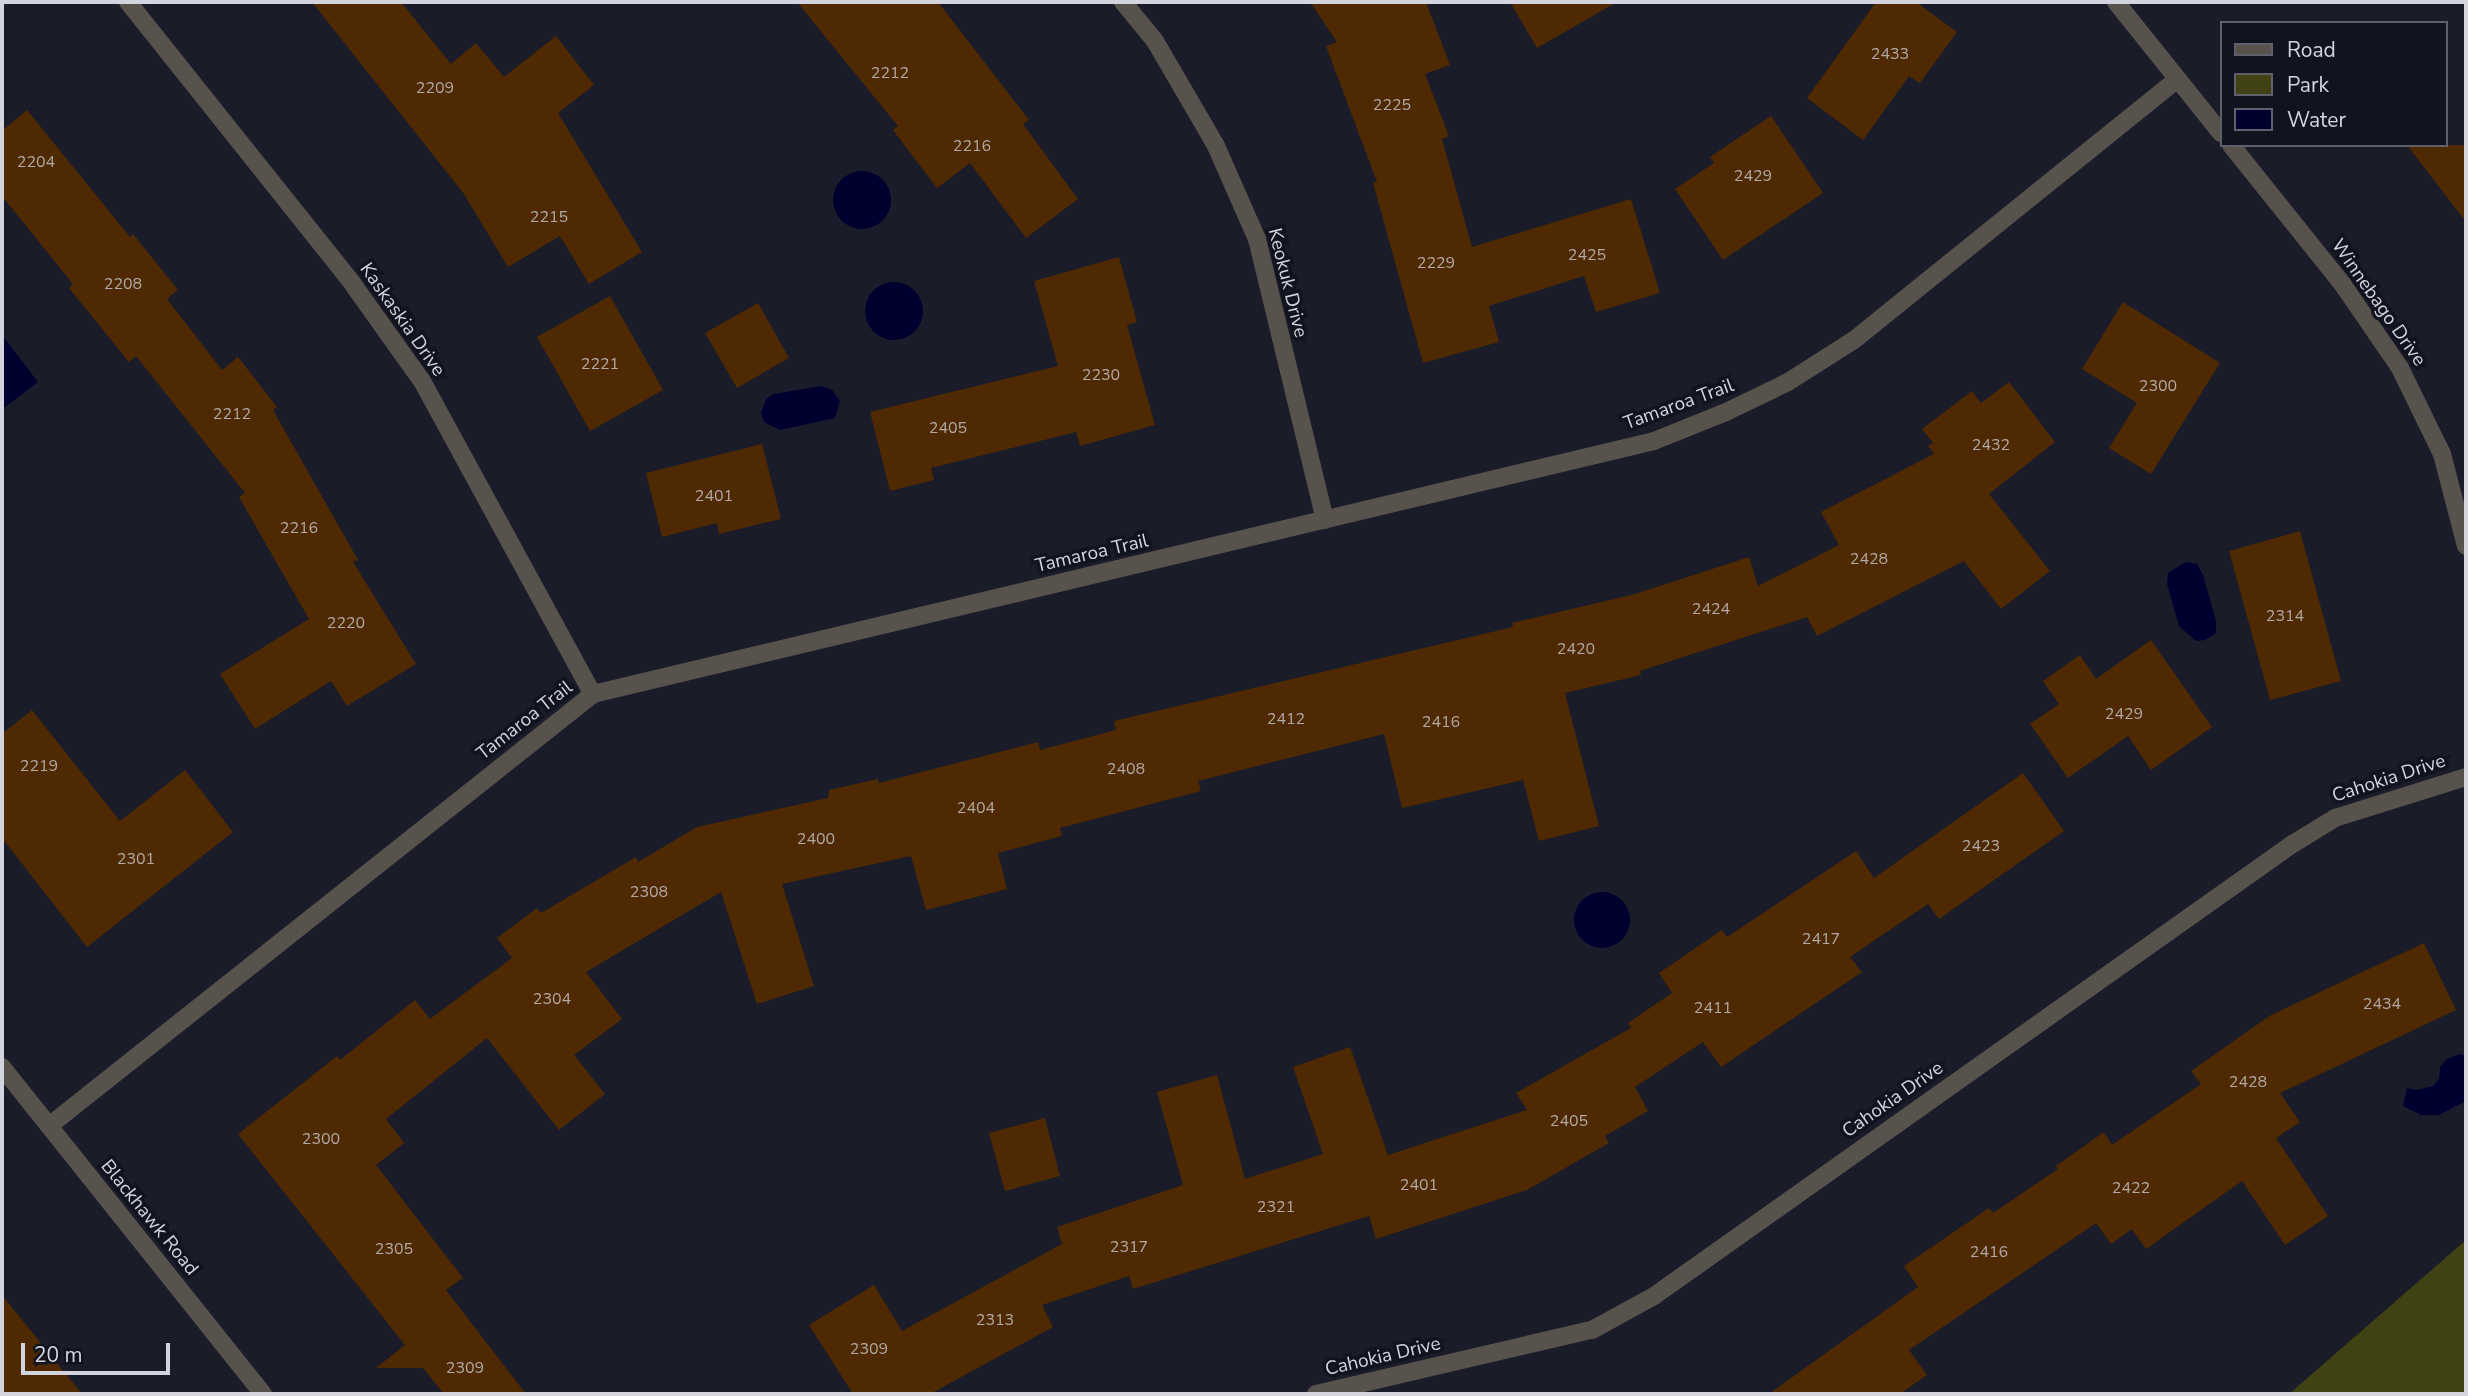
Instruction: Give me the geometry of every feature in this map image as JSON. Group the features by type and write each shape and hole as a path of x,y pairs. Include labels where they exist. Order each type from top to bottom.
{"street":[{"name":"Kaskaskia Drive","path":"128,2 352,283 422,381 593,694"},
{"name":"Keokuk Drive","path":"1123,2 1155,41 1216,146 1257,239 1325,520"},
{"path":"2116,2 2220,132"},
{"name":"Tamaroa Trail","path":"49,1126 593,694 1654,441 1727,412 1787,383 1854,340 2177,79"},
{"name":"Winnebago Drive","path":"2233,147 2343,285 2400,368 2442,454 2466,545"},
{"name":"Cahokia Drive","path":"1316,1394 1592,1330 1654,1296 2291,845 2335,818 2466,776"},
{"name":"Blackhawk Road","path":"2,1067 263,1394"}],"green space":[{"path":"2466,1240 2466,1394 2289,1394"}],"water":[{"path":"856,171 868,171 883,179 891,194 891,206 883,221 868,229 856,229 841,221 833,206 833,194 841,179"},
{"path":"888,282 900,282 915,290 923,305 923,317 915,332 900,340 888,340 873,332 865,317 865,305 873,290"},
{"path":"2,335 38,382 4,408 2,405"},
{"path":"821,386 832,390 840,401 835,418 780,430 764,422 761,413 766,399 774,394"},
{"path":"2186,562 2197,564 2203,575 2216,621 2216,633 2205,640 2196,641 2179,626 2167,584 2168,573"},
{"path":"1602,892 1613,894 1622,900 1628,909 1628,931 1622,940 1613,946 1602,948 1591,946 1582,940 1576,931 1574,920 1576,909 1582,900 1591,894"},
{"path":"2459,1054 2466,1056 2466,1101 2439,1115 2421,1115 2403,1106 2407,1088 2417,1090 2433,1086 2439,1079 2440,1067 2447,1059"}],"building":[{"path":"312,2 401,2 451,64 476,43 504,77 556,36 594,85 558,113 642,252 589,284 560,236 508,267 464,194"},
{"path":"797,2 938,2 1029,120 1023,124 1078,199 1026,238 970,163 937,188 893,130 898,126"},
{"path":"1310,2 1426,2 1450,65 1425,74 1449,136 1442,139 1472,247 1631,199 1660,293 1596,312 1584,276 1489,306 1499,342 1423,363 1373,183 1377,182 1326,46 1337,42"},
{"path":"1510,2 1617,2 1537,48"},
{"path":"1876,2 1916,2 1957,32 1920,83 1909,76 1863,140 1807,98"},
{"path":"27,110 130,237 133,234 178,290 167,299 222,370 238,357 277,407 273,410 358,560 353,562 416,664 347,706 331,681 255,729 220,674 309,619 239,497 245,493 136,356 129,362 69,288 73,284 2,196 2,131"},
{"path":"1771,116 1823,193 1723,260 1675,189 1714,163 1710,157"},
{"path":"2466,145 2466,222 2409,147"},
{"path":"1119,257 1137,322 1127,325 1155,425 1080,446 1076,432 931,468 934,480 890,491 870,412 1058,366 1034,281"},
{"path":"610,296 663,390 590,431 537,337"},
{"path":"2123,302 2220,363 2151,474 2109,448 2137,403 2082,369"},
{"path":"758,303 789,358 737,388 705,333"},
{"path":"2009,382 2055,442 1989,494 2050,571 2001,609 1964,561 1817,636 1807,617 1640,671 1641,675 1565,693 1599,826 1539,841 1523,780 1402,808 1384,734 1198,781 1201,791 1060,828 1062,836 998,853 1007,889 926,910 911,856 782,884 814,986 757,1004 721,892 586,972 622,1019 574,1055 605,1094 559,1130 487,1038 386,1119 404,1143 376,1165 463,1278 446,1290 526,1394 444,1394 423,1368 376,1368 405,1345 238,1134 337,1056 340,1060 415,1000 430,1019 512,958 497,938 537,908 541,913 636,857 638,862 697,827 828,798 829,790 878,779 879,783 1038,742 1040,750 1116,730 1114,721 1513,627 1512,623 1635,594 1749,557 1758,586 1839,545 1821,512 1934,454 1928,446 1933,443 1922,429 1972,391 1981,403"},
{"path":"762,444 781,519 719,534 717,523 662,537 646,473"},
{"path":"2300,531 2341,681 2270,700 2229,551"},
{"path":"2151,640 2212,727 2151,770 2128,736 2068,778 2030,724 2059,704 2043,681 2080,655 2096,679"},
{"path":"32,710 120,821 185,770 233,832 87,947 2,838 2,734"},
{"path":"2023,773 2064,831 1939,919 1928,904 1850,957 1862,972 1721,1067 1703,1042 1635,1087 1648,1111 1605,1136 1609,1143 1527,1190 1376,1239 1369,1216 1133,1289 1129,1276 1042,1305 1053,1327 930,1394 853,1394 809,1325 874,1285 902,1331 1062,1244 1057,1227 1183,1185 1157,1092 1217,1075 1245,1179 1323,1154 1293,1067 1350,1047 1388,1155 1527,1110 1516,1093 1631,1028 1628,1023 1672,993 1659,973 1722,930 1727,937 1856,851 1874,878"},
{"path":"2424,943 2456,1010 2280,1093 2300,1122 2276,1138 2328,1216 2285,1245 2242,1181 2146,1249 2132,1229 2111,1244 2096,1223 1909,1350 1927,1375 1900,1394 1769,1394 1918,1287 1904,1266 1989,1208 1993,1213 2058,1169 2056,1166 2104,1132 2112,1145 2201,1084 2191,1071 2271,1015"},
{"path":"1045,1118 1060,1176 1005,1191 989,1133"},
{"path":"2,1295 82,1394 2,1394"}]}
